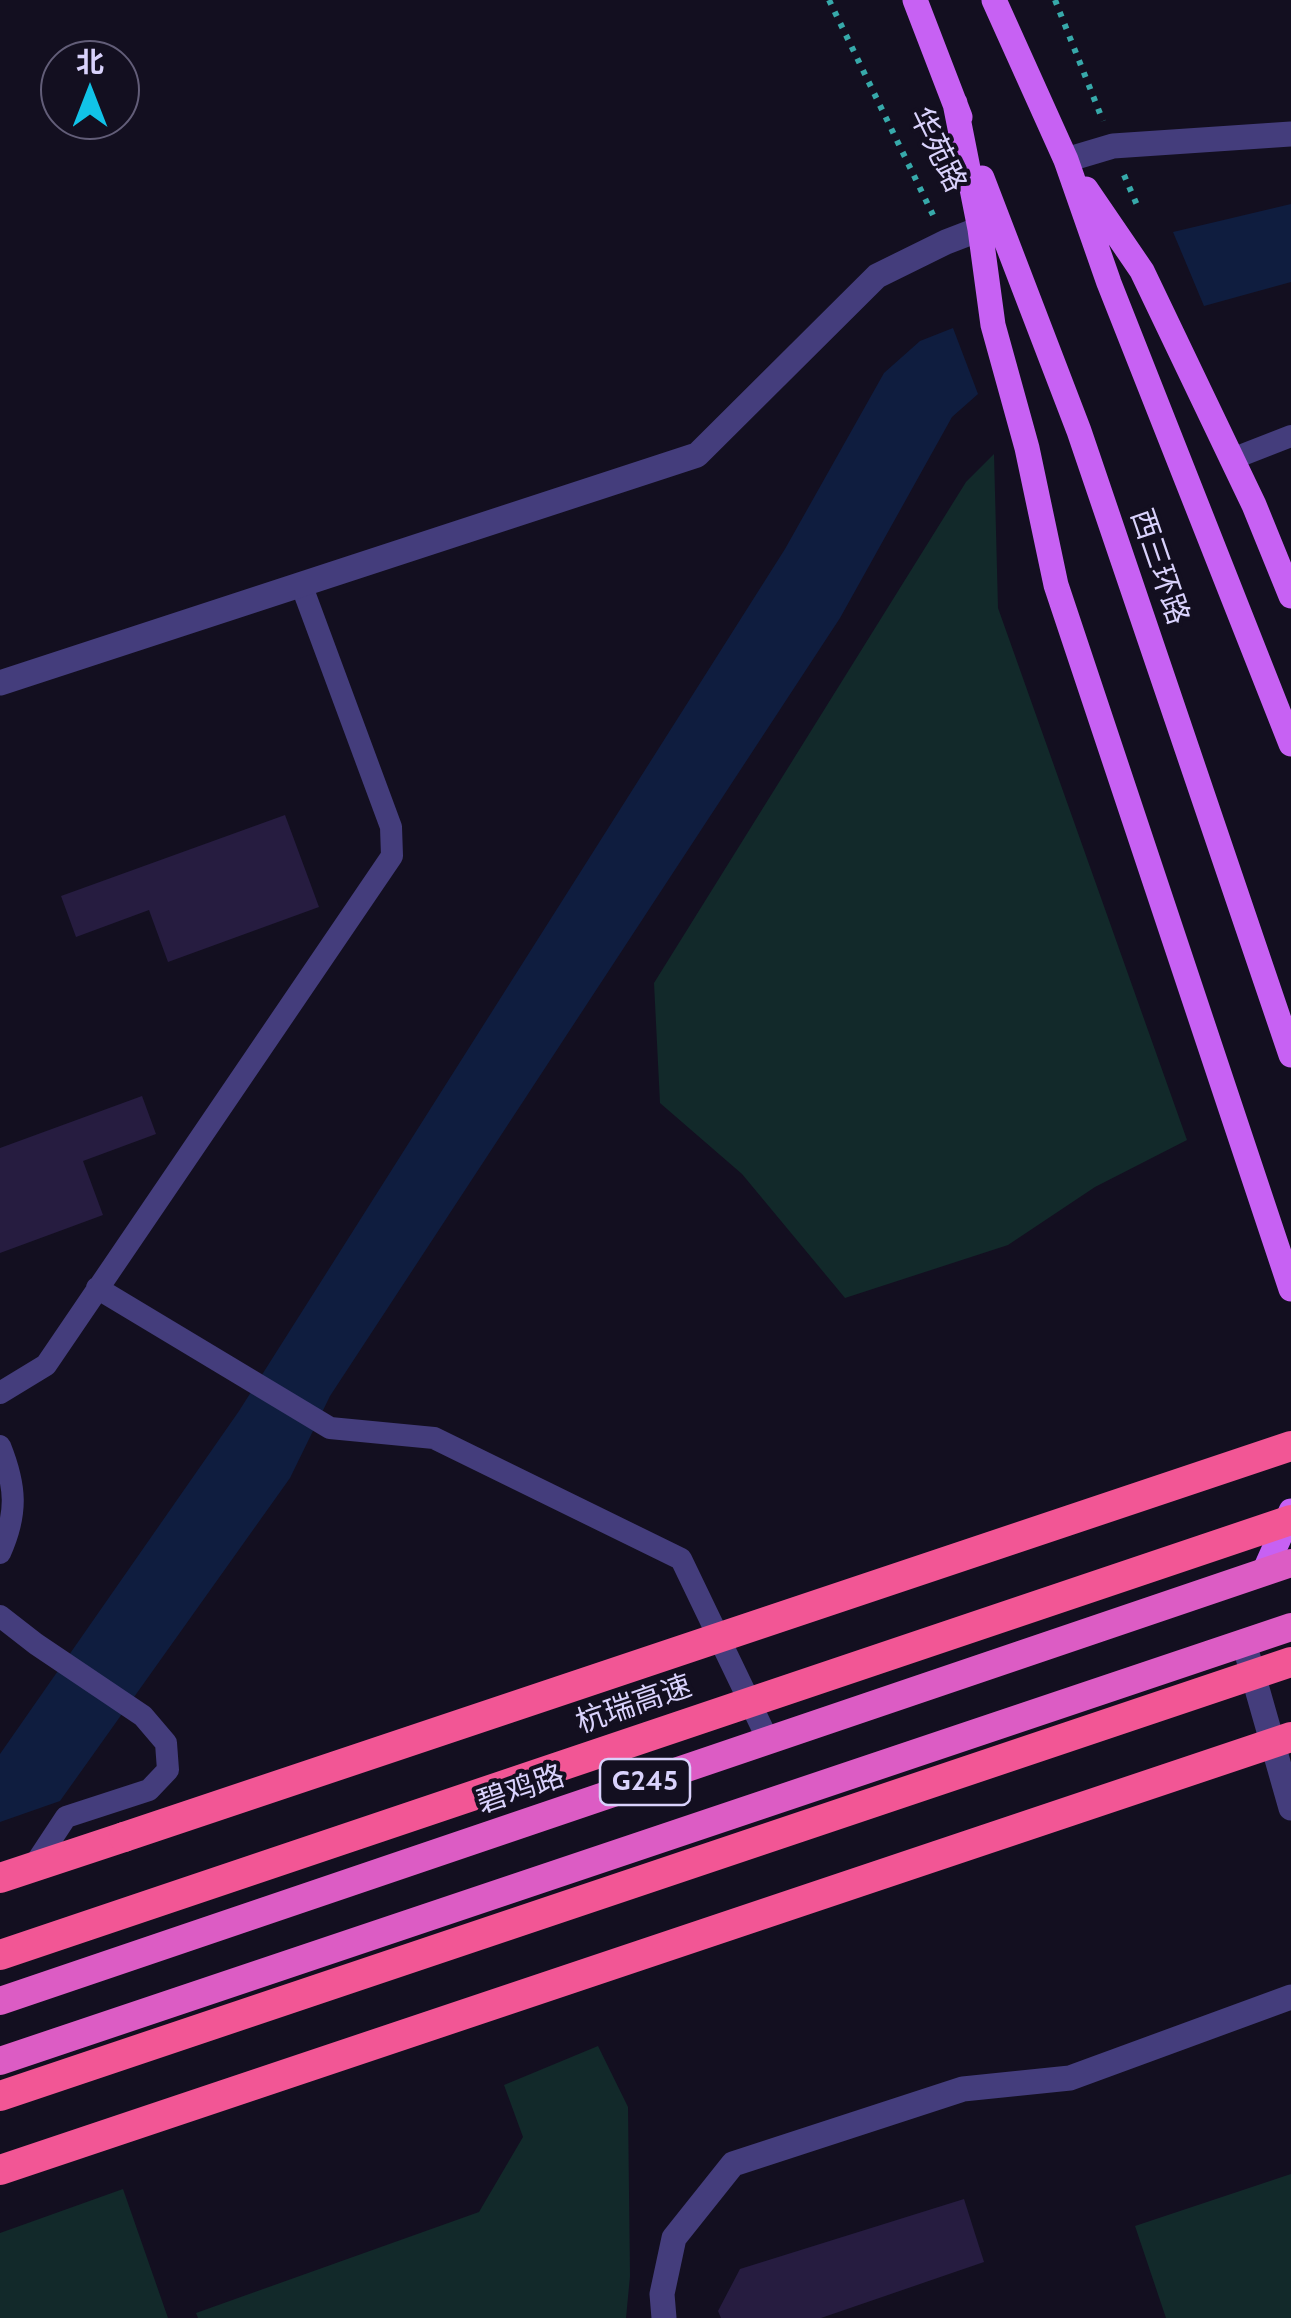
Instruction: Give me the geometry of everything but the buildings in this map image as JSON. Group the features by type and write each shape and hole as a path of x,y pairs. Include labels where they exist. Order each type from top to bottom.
{"highway":[{"path":"0,1878 1291,1446"},
{"name":"杭瑞高速","path":"0,1955 1291,1520"},
{"name":"碧鸡路","path":"0,2000 1278,1568"},
{"name":"G245","path":"0,2061 1291,1627"},
{"path":"0,2096 1291,1662"},
{"path":"0,2170 1291,1737"}],"main road":[{"name":"华苑路","path":"915,0 955,103 989,226"},
{"path":"994,0 1066,160 1142,271 1232,459 1291,596"},
{"name":"西三环路","path":"1066,160 1109,283 1291,744"},
{"path":"989,226 993,325 1028,448 1056,585 1291,1289"},
{"name":"西三环路","path":"989,226 1079,431 1291,1055"},
{"path":"1278,1568 1291,1511"}],"street":[{"path":"1066,160 1113,146 1291,134"},
{"path":"0,683 697,455 876,276 989,226"},
{"path":"1244,1642 1291,1808"},
{"path":"664,2318 662,2294 674,2238 733,2164 963,2090 1070,2078 1291,1997"}],"lane":[{"path":"1232,459 1291,436"},
{"path":"0,1393 46,1365 392,856 391,827 300,584"},
{"path":"97,1288 330,1428 434,1438 682,1559 768,1740"},
{"path":"0,1446 12,1476 13,1524 0,1553"},
{"path":"0,1616 143,1716 166,1743 168,1770 149,1790 66,1817 33,1868"}],"path":[{"name":"华苑路","path":"829,0 946,242"}],"green space":[{"path":"994,454 998,608 1187,1140 1095,1187 1008,1245 845,1298 742,1174 660,1103 654,983 966,482"},
{"path":"598,2046 628,2107 630,2276 626,2318 198,2318 196,2313 479,2212 523,2137 504,2085"},
{"path":"1291,2174 1291,2318 1166,2318 1135,2226"},
{"path":"123,2189 168,2318 0,2318 0,2233"}],"water":[{"path":"1291,204 1291,282 1204,306 1173,232"},
{"path":"953,328 978,394 952,417 840,618 330,1396 290,1478 60,1801 0,1822 0,1754 239,1411 785,549 884,373 920,341"}]}
